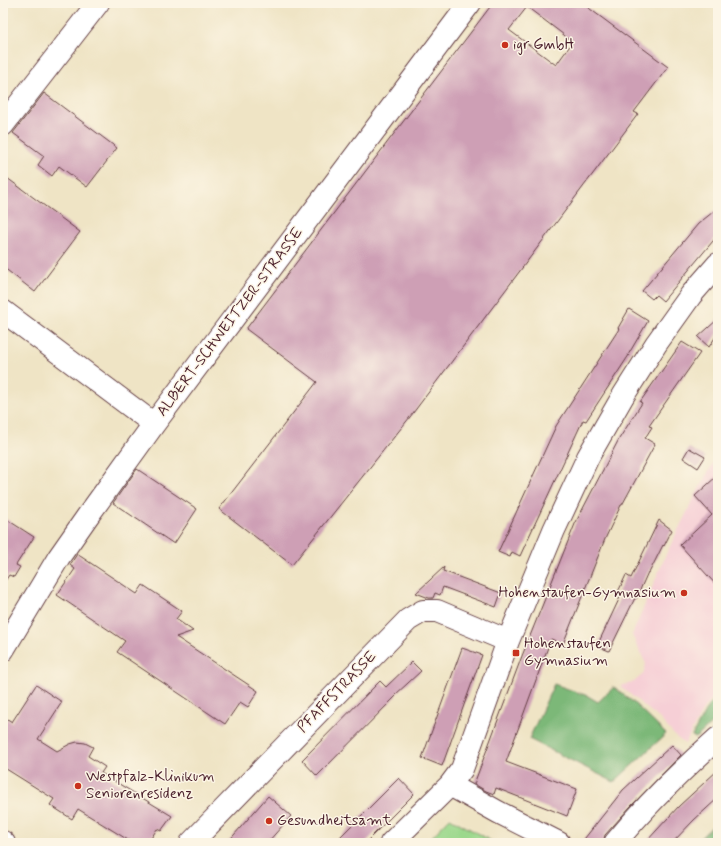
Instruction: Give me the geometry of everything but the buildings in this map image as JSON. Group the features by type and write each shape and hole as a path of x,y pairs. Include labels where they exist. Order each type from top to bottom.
{"street":[{"path":"3,125 98,3"},
{"name":"ALBERT-SCHWEITZER-STRASSE","path":"3,650 59,557 154,424 470,3"},
{"path":"391,843 450,785 462,769 508,640 554,530 588,457 623,396 656,344 691,295 718,264"},
{"path":"3,311 154,424"},
{"name":"PFAFFSTRASSE","path":"191,843 408,620 423,611 437,611 508,640"},
{"path":"615,843 658,794 718,738"},
{"path":"450,785 498,812 559,843"}],"shaded area":[{"name":"Hohenstaufen-Gymnasium","path":"718,454 718,694 705,706 685,744 677,738 660,719 620,686 634,682 643,674 646,664 632,635 667,552"}],"green space":[{"path":"554,684 588,696 598,702 614,687 633,702 666,734 614,782 529,739"},
{"path":"718,697 718,717 696,738 692,736 708,706"},
{"path":"450,818 495,843 426,843"},
{"path":"718,821 718,843 695,843"}],"place":[{"name":"igr GmbH","path":"505,45"},
{"name":"Hohenstaufen-Gymnasium","path":"684,593"},
{"name":"Hohenstaufen Gymnasium","path":"516,653"},
{"name":"Westpfalz-Klinikum Seniorenresidenz","path":"78,786"},
{"name":"Gesundheitsamt","path":"269,821"}]}
